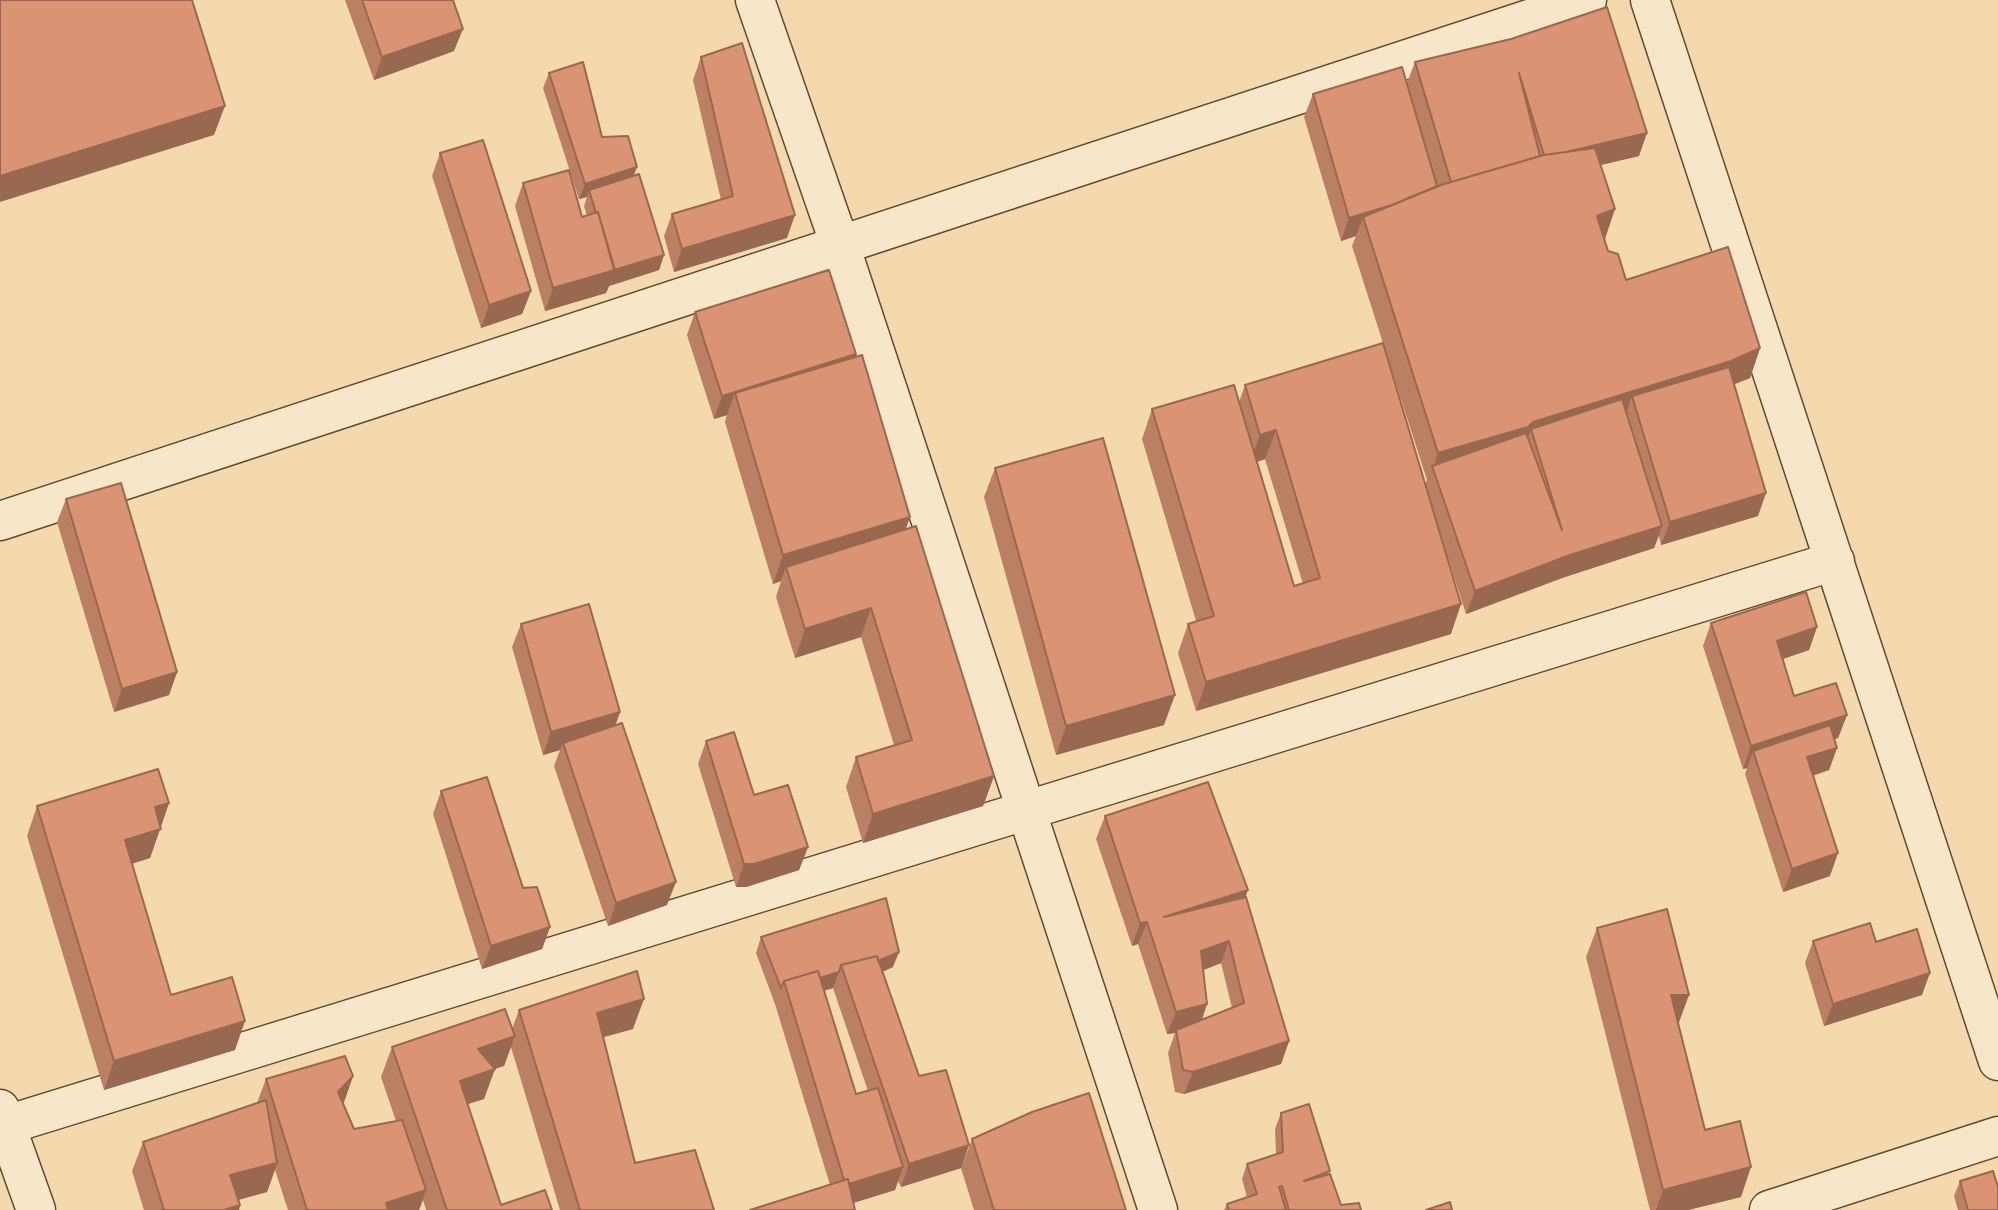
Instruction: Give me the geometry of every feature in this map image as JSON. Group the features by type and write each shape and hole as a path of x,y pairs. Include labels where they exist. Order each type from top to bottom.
{"street":[{"path":"755,0 841,246 1158,1210"},
{"path":"0,521 1587,0"},
{"path":"1650,0 1998,1061"},
{"path":"36,1210 2,1120 1027,810 1835,561"},
{"path":"1769,1210 1998,1136"}],"building":[{"path":"0,0 192,0 225,106 0,176"},
{"path":"362,0 453,0 463,29 382,57"},
{"path":"1607,7 1647,133 1544,155 1519,73 1540,156 1451,182 1415,62 1511,39"},
{"path":"742,43 795,215 682,249 672,214 733,196 701,57"},
{"path":"583,62 602,137 628,136 637,167 585,184 549,73"},
{"path":"1402,67 1437,186 1392,205 1349,218 1313,94"},
{"path":"483,140 531,291 489,305 440,153"},
{"path":"1595,148 1615,209 1597,216 1608,251 1618,254 1626,280 1728,247 1760,348 1731,361 1533,422 1528,427 1438,453 1363,217 1441,185 1544,155"},
{"path":"569,170 582,217 598,212 615,270 553,288 523,183"},
{"path":"639,174 664,255 614,270 589,190"},
{"path":"829,270 856,354 722,396 695,312"},
{"path":"1383,343 1461,604 1206,682 1188,624 1214,616 1152,409 1234,385 1294,586 1320,578 1276,430 1260,435 1245,385"},
{"path":"862,355 910,517 783,555 735,393"},
{"path":"1729,367 1766,493 1670,522 1632,396"},
{"path":"1622,399 1662,526 1570,555 1475,591 1432,466 1526,433 1562,530 1531,429"},
{"path":"1103,438 1175,695 1066,726 995,468"},
{"path":"121,483 177,672 122,689 66,499"},
{"path":"916,526 994,776 873,814 856,757 912,740 871,608 805,629 786,567"},
{"path":"1806,592 1817,627 1777,641 1794,696 1836,683 1847,715 1751,746 1711,623"},
{"path":"589,604 620,712 551,732 521,624"},
{"path":"622,723 676,882 616,903 563,743"},
{"path":"1830,725 1837,748 1807,757 1838,853 1792,869 1753,751"},
{"path":"734,732 754,795 788,785 808,847 754,864 744,864 706,741"},
{"path":"158,769 169,803 155,807 161,829 125,840 171,995 232,977 245,1021 114,1061 37,806"},
{"path":"487,777 523,888 537,887 550,927 491,946 441,791"},
{"path":"1208,782 1248,890 1164,917 1246,897 1289,1041 1193,1072 1183,1070 1176,1030 1244,1003 1229,941 1201,951 1207,1004 1176,1012 1147,922 1140,923 1105,816"},
{"path":"886,898 899,952 878,961 877,956 841,965 839,972 820,978 818,971 784,981 781,988 761,937"},
{"path":"1667,909 1689,995 1671,995 1705,1130 1740,1121 1751,1167 1663,1190 1597,928"},
{"path":"1870,923 1876,942 1917,929 1930,973 1833,1004 1813,941"},
{"path":"877,956 919,1076 946,1070 969,1145 909,1164 841,965"},
{"path":"637,971 644,999 597,1013 635,1163 695,1150 714,1210 580,1210 519,1010"},
{"path":"818,971 856,1094 878,1088 903,1167 849,1184 848,1179 844,1180 784,981"},
{"path":"505,1009 515,1036 478,1049 495,1069 460,1081 501,1205 545,1190 552,1210 447,1210 392,1047"},
{"path":"345,1056 353,1076 338,1092 354,1129 402,1120 426,1190 386,1203 388,1210 307,1210 266,1079"},
{"path":"1089,1093 1126,1210 994,1210 972,1139 1032,1112"},
{"path":"266,1100 277,1163 230,1175 240,1205 224,1210 164,1210 143,1142"},
{"path":"1309,1104 1330,1171 1304,1181 1330,1174 1341,1205 1359,1203 1361,1210 1289,1210 1282,1186 1279,1187 1286,1210 1229,1210 1227,1204 1257,1194 1247,1164 1283,1152 1281,1113"},
{"path":"1993,1171 1998,1187 1998,1210 1968,1210 1960,1181"},
{"path":"848,1179 855,1210 750,1210"},
{"path":"1450,1202 1452,1210 1426,1210"}]}
